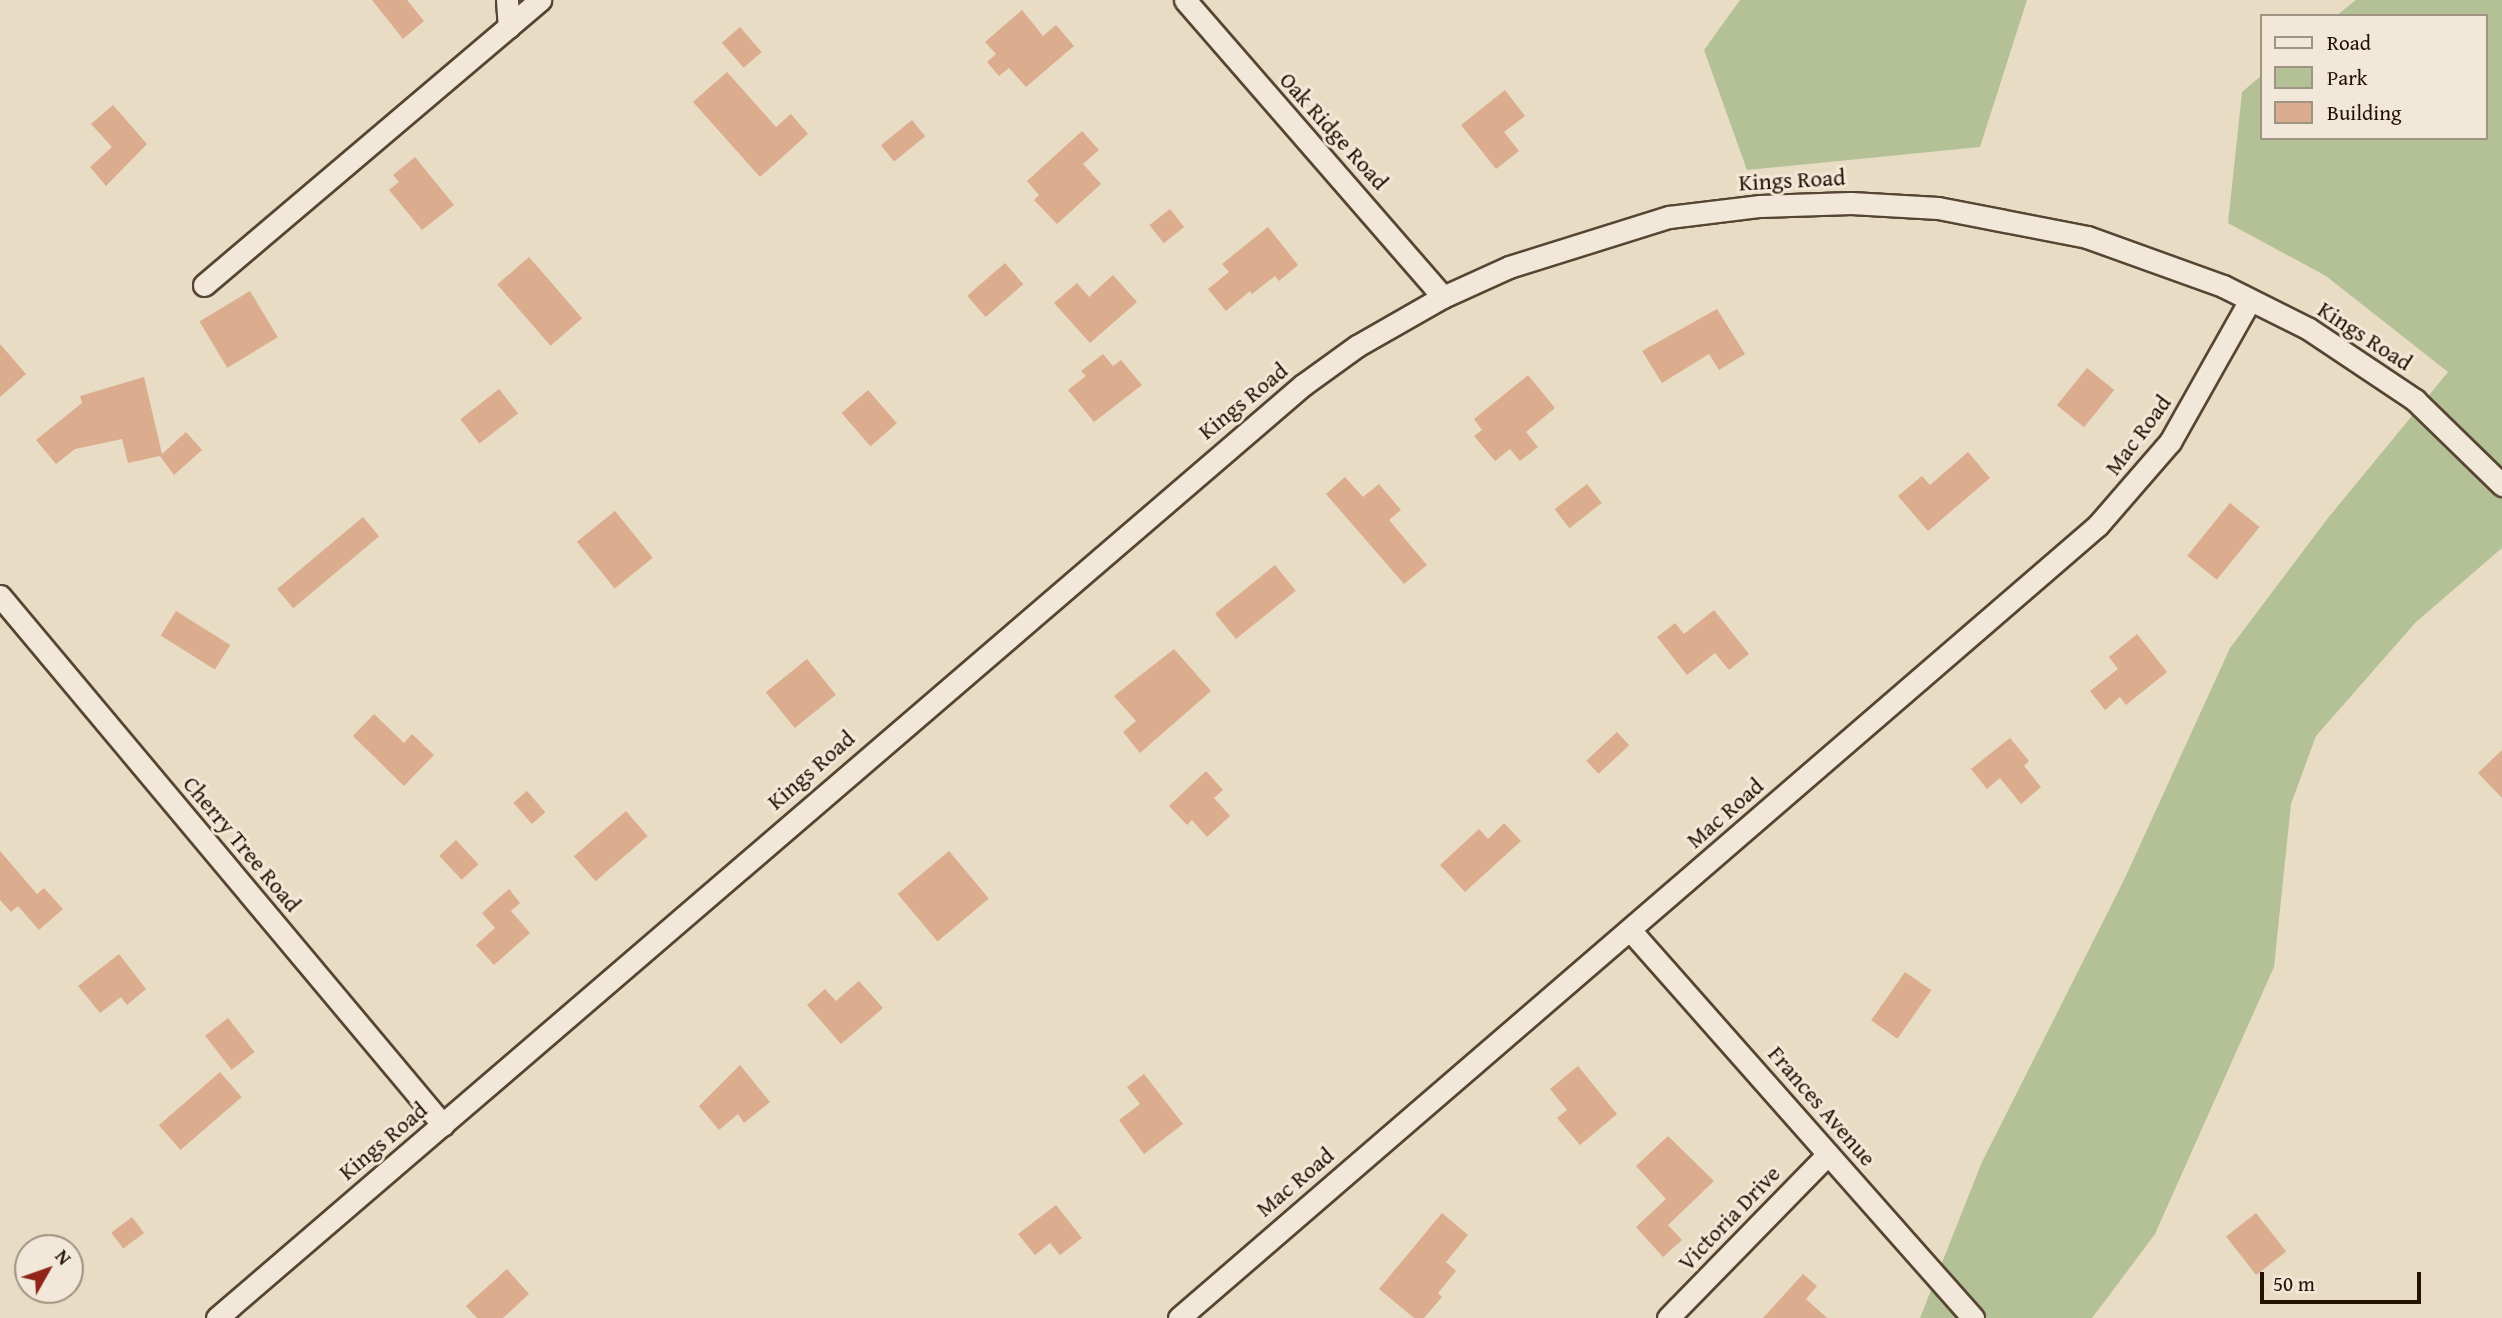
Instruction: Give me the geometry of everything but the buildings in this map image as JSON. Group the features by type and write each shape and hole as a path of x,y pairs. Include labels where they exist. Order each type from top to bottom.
{"street":[{"path":"507,0 509,27"},
{"path":"204,285 540,0"},
{"name":"Oak Ridge Road","path":"1185,0 1443,297"},
{"name":"Kings Road","path":"217,1318 1303,384 1357,346 1443,297 1509,267 1669,217 1760,206 1851,203 1978,214 2087,237 2179,268 2309,329 2415,400 2502,485"},
{"name":"Mac Road","path":"1179,1318 2098,525 2170,442 2250,300"},
{"name":"Cherry Tree Road","path":"0,596 443,1125"},
{"name":"Frances Avenue","path":"1630,930 1973,1318"},
{"name":"Victoria Drive","path":"1668,1318 1828,1154"}],"green space":[{"path":"1740,0 2027,0 1980,147 1747,170 1704,50"},
{"path":"2356,0 2502,0 2502,548 2416,622 2316,736 2291,804 2274,967 2155,1234 2108,1297 2092,1318 1920,1318 1982,1162 2124,880 2230,648 2328,518 2448,372 2326,276 2228,223 2242,92 2260,77 2260,140 2488,140 2488,14 2338,14"}]}
